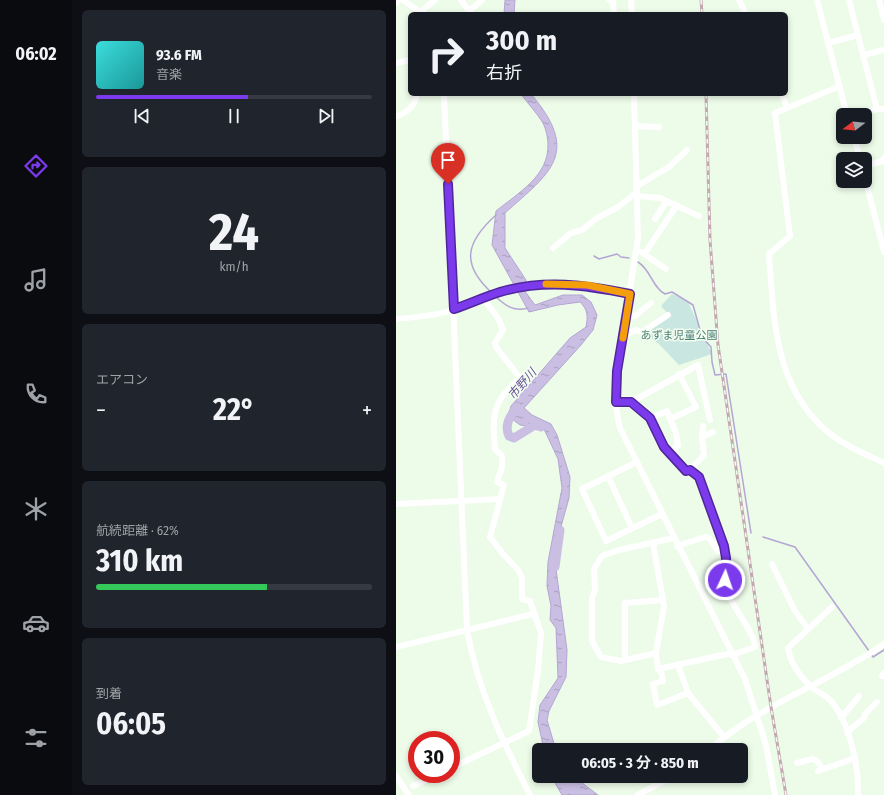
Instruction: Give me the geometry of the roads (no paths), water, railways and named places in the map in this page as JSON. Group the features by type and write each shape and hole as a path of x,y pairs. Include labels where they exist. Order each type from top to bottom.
{"street":[{"path":"396,3 399,0"},
{"path":"403,0 418,12"},
{"path":"420,12 435,0"},
{"path":"461,0 470,11 482,0"},
{"path":"609,0 613,1 614,12"},
{"path":"631,0 632,12"},
{"path":"739,0 745,12"},
{"path":"817,0 845,108"},
{"path":"849,0 863,55 881,109"},
{"path":"880,1 884,20"},
{"path":"828,43 858,35"},
{"path":"863,55 884,50"},
{"path":"396,63 408,60"},
{"path":"840,86 775,113 790,236 769,254 775,324 782,362 802,406 812,419 834,437 884,463"},
{"path":"396,116 414,105 417,101 416,96"},
{"path":"444,96 467,630 478,681 504,744 530,795"},
{"path":"634,96 638,222 630,294 617,371 616,402 620,428 677,546 745,679 758,715 766,745 773,794"},
{"path":"783,96 787,108"},
{"path":"635,126 659,127"},
{"path":"553,248 571,233 582,230 597,218 618,207 669,167 687,150"},
{"path":"872,165 884,162 884,158"},
{"path":"868,188 881,232 884,252"},
{"path":"637,192 660,198 699,216"},
{"path":"655,219 667,201"},
{"path":"644,253 677,205"},
{"path":"636,250 644,253 666,269"},
{"path":"396,319 436,314 454,309 499,292 534,284 565,283 587,285 630,294"},
{"path":"460,764 529,731 538,671 540,633 530,601 522,599 522,578 519,571 490,537 504,485 497,482 502,467 502,456 495,449 494,412 498,401 506,390 520,378 496,348 495,343 504,330 498,318 483,298"},
{"path":"626,318 635,316 651,302"},
{"path":"623,336 636,330 642,332 668,316"},
{"path":"616,402 631,402 678,374 698,365 710,420"},
{"path":"670,419 696,407 678,374"},
{"path":"631,402 650,418 658,438 686,471 690,470 699,477 725,550 725,580 729,597 741,615 749,633 754,638 755,647 732,654 658,669"},
{"path":"650,418 666,411 678,446 670,452"},
{"path":"690,470 704,455 702,437 703,426"},
{"path":"702,437 713,432"},
{"path":"637,462 582,489 606,541 662,514"},
{"path":"608,476 632,528"},
{"path":"396,504 500,499"},
{"path":"677,546 705,537 709,538 718,551 725,550"},
{"path":"656,654 625,660 600,657 592,641 592,598 595,590 594,569 602,556 619,550 674,538"},
{"path":"653,543 664,614 656,654 658,669 662,674 663,681 653,684 657,705 688,693"},
{"path":"772,564 795,611 808,629"},
{"path":"625,660 625,604 663,600"},
{"path":"832,607 788,648 790,658 798,672 811,687 830,700 847,732 855,758 859,780 858,795"},
{"path":"396,647 533,614"},
{"path":"717,743 758,715 811,687 884,644"},
{"path":"678,665 688,693 724,737"},
{"path":"840,718 859,696"},
{"path":"847,732 864,718 865,714 877,702"},
{"path":"798,763 812,759 817,761 821,770 855,758"},
{"path":"396,776 409,795"},
{"path":"413,786 419,783"},
{"path":"638,795 660,783"}],"water":[{"path":"505,0 515,0 514,12 504,12"},
{"path":"523,96 532,96 546,114 554,132 557,147 554,160 547,173 505,213 505,248 526,280 524,290 535,305 563,295 582,295 591,302 597,315 593,330 524,408 532,415 551,424 557,435 570,477 569,498 555,548 556,569 567,650 566,677 549,711 547,720 554,743 542,743 538,722 540,705 558,678 556,628 550,620 551,606 547,586 548,562 562,488 558,459 544,429 520,425 508,416 511,406 570,338 586,327 587,316 585,308 580,302 558,305 529,312 492,245 496,211 531,183 538,175 543,165 547,155 548,142 543,123"},
{"path":"555,783 582,783 598,795 562,795"}],"waterway":[{"path":"492,293 475,272 471,263 471,253 473,244 478,234 496,215"},
{"path":"594,256 599,259 617,254 621,257 629,258"},
{"path":"638,262 646,269 654,283 661,291 665,294 672,292 693,305 702,337 711,347 715,375 726,374 751,533"},
{"path":"496,297 514,309 528,308"},
{"name":"市野川","path":"517,407 507,424 509,436 514,438 535,425 541,427"},
{"name":"市野川","path":"555,567 560,530"},
{"path":"763,537 795,547 869,651"},
{"path":"871,654 873,657 884,650"}],"railway":[{"path":"701,0 702,12"},
{"path":"706,96 710,240 718,345 771,707 786,795"}],"park label":[{"name":"あずま児童公園","path":"679,335"}]}
